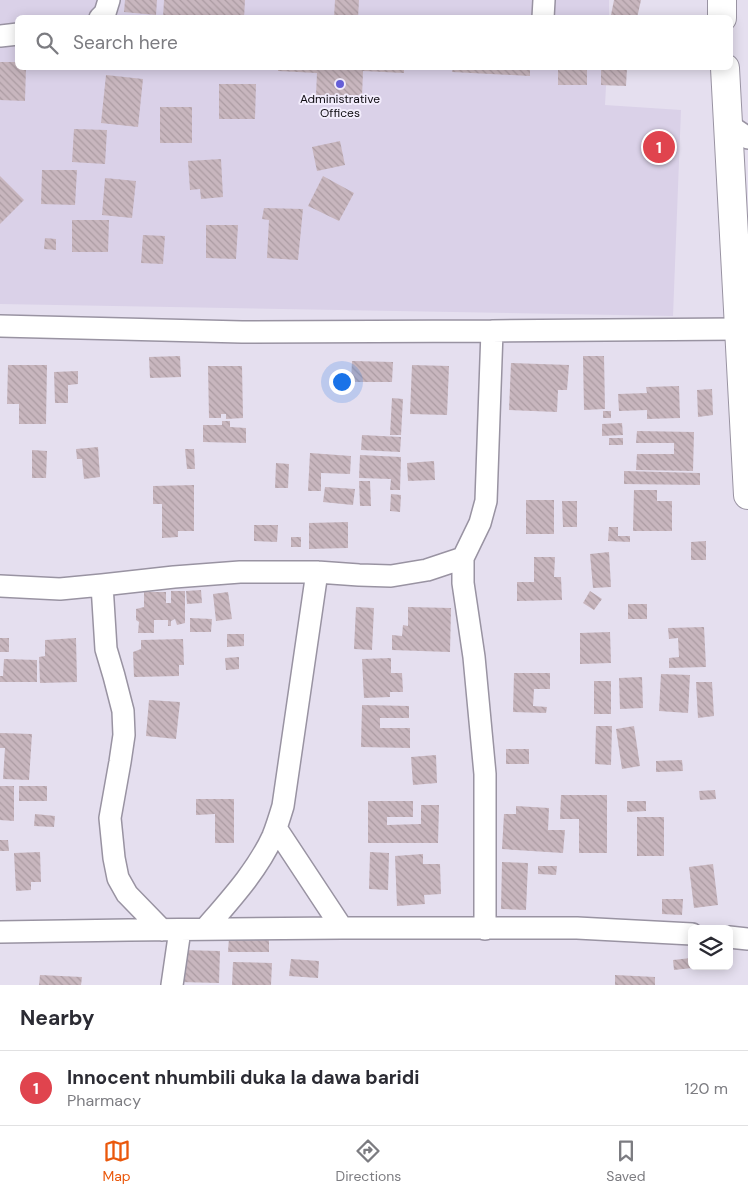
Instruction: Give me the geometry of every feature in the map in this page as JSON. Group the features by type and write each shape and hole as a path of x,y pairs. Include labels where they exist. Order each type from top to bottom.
{"main road":[{"path":"722,0 722,15"},
{"path":"725,70 738,131 738,329 748,495"}],"street":[{"path":"103,15 110,0"},
{"path":"543,15 544,0"},
{"path":"0,36 15,34"},
{"path":"0,326 242,332 738,329"},
{"path":"485,929 485,774 474,657 463,583 464,558 480,523 486,501 492,331"},
{"path":"0,586 60,589 240,572 317,572 391,576 427,570 464,558"},
{"path":"205,929 233,897 257,865 273,835 283,806 317,572"},
{"path":"102,585 106,649 124,711 124,735 110,818 114,858 118,878 127,894 171,930 172,985"},
{"path":"276,828 342,928"},
{"path":"0,932 342,928 577,928 688,934"},
{"path":"733,937 748,939"}],"shaded area":[{"path":"0,0 609,0 609,15 15,15 15,70 607,70 605,105 681,110 673,316 0,304"}],"building":[{"path":"125,0 157,0 156,15 124,12"},
{"path":"164,0 245,0 244,15 163,15"},
{"path":"335,0 359,0 358,15 334,15"},
{"path":"614,0 641,0 638,15 611,15"},
{"path":"0,62 15,62 15,70 26,70 25,101 0,100"},
{"name":"Administrative Offices","path":"404,70 404,73 363,71 362,97 316,95 317,73 278,71"},
{"path":"452,70 530,70 530,76 452,72"},
{"path":"558,70 587,70 587,85 558,85"},
{"path":"601,70 627,70 626,86 601,85"},
{"path":"106,75 143,79 138,127 101,123"},
{"path":"219,84 256,84 255,119 219,119"},
{"path":"160,107 192,107 192,143 160,143"},
{"path":"74,129 107,130 105,164 72,162"},
{"path":"340,141 345,165 317,171 312,147"},
{"path":"221,159 223,197 201,199 200,189 190,190 188,161"},
{"path":"42,170 77,170 75,205 41,204"},
{"path":"0,176 24,200 0,224"},
{"path":"323,176 354,193 339,221 308,206"},
{"path":"105,178 136,181 132,218 102,215"},
{"path":"264,208 303,209 298,260 267,258 269,220 262,219"},
{"path":"72,220 109,220 108,252 72,252"},
{"path":"206,225 238,225 236,259 206,258"},
{"path":"143,235 165,236 163,264 141,263"},
{"path":"45,238 56,239 56,250 44,249"},
{"path":"180,356 181,377 150,378 149,357"},
{"path":"583,356 604,356 605,409 584,410"},
{"path":"352,361 393,362 392,382 351,382"},
{"path":"511,363 569,365 567,390 558,390 557,412 509,410"},
{"path":"8,365 47,365 46,424 19,424 19,404 7,404"},
{"path":"412,365 449,366 447,415 410,414"},
{"path":"208,366 242,366 243,418 226,419 226,414 221,414 221,418 209,418"},
{"path":"78,371 78,384 68,385 68,403 55,403 54,372"},
{"path":"679,386 680,418 647,419 647,410 619,411 618,394 647,393 646,387"},
{"path":"712,389 713,415 698,417 697,390"},
{"path":"392,398 403,399 401,435 390,435"},
{"path":"603,411 611,411 611,418 603,418"},
{"path":"222,421 230,421 230,427 246,428 246,443 203,442 203,425 222,425"},
{"path":"622,423 623,435 602,436 602,424"},
{"path":"637,431 694,432 693,471 636,470 637,454 674,454 674,443 636,443"},
{"path":"362,435 401,437 400,452 361,450"},
{"path":"609,438 623,438 623,445 609,445"},
{"path":"98,447 100,477 84,479 82,459 77,459 76,449"},
{"path":"185,449 194,449 195,469 187,469"},
{"path":"32,450 47,451 46,478 32,478"},
{"path":"310,453 351,456 350,474 321,473 321,491 308,491"},
{"path":"360,455 401,457 400,490 390,490 391,479 359,478"},
{"path":"434,461 435,480 408,481 407,463"},
{"path":"276,463 289,464 288,488 275,488"},
{"path":"624,471 700,473 700,485 624,484"},
{"path":"359,481 370,481 371,506 360,506"},
{"path":"194,485 194,531 178,531 178,537 162,538 162,504 153,504 153,486"},
{"path":"325,487 355,489 353,505 323,502"},
{"path":"634,490 657,490 657,501 672,501 672,531 633,531"},
{"path":"391,494 401,495 400,512 390,511"},
{"path":"526,500 554,500 554,534 526,534"},
{"path":"562,501 577,501 577,527 563,527"},
{"path":"348,522 348,548 309,549 309,523"},
{"path":"254,525 278,525 277,542 254,541"},
{"path":"609,527 618,527 618,536 630,536 630,542 608,541"},
{"path":"291,537 301,537 301,547 291,547"},
{"path":"706,541 706,560 691,560 691,542"},
{"path":"609,552 611,587 593,588 590,554"},
{"path":"534,557 555,557 554,577 561,577 562,600 517,601 517,582 534,582"},
{"path":"201,590 202,603 187,604 186,591"},
{"path":"171,591 185,591 185,623 177,625 175,619 171,621 171,626 168,626 168,620 154,620 154,633 138,633 139,622 136,620 136,609 144,607 144,592 166,592 166,603 171,603"},
{"path":"590,591 602,599 594,610 583,603"},
{"path":"228,592 232,619 216,621 213,594"},
{"path":"628,604 647,604 647,619 628,619"},
{"path":"356,607 374,608 372,650 354,649"},
{"path":"408,607 451,608 450,652 392,650 392,635 402,636 403,625 408,626"},
{"path":"190,618 212,619 211,632 190,632"},
{"path":"704,627 706,667 669,668 669,658 679,657 678,638 669,639 668,628"},
{"path":"610,632 611,663 580,664 580,633"},
{"path":"227,634 244,634 244,646 227,647"},
{"path":"0,638 9,638 9,652 0,652"},
{"path":"76,638 77,682 40,683 39,657 45,656 45,640"},
{"path":"183,639 184,665 179,665 179,676 134,677 133,652 141,649 141,640"},
{"path":"239,657 239,669 226,670 225,658"},
{"path":"391,658 391,673 402,673 403,692 390,692 390,697 364,698 362,659"},
{"path":"4,659 37,660 37,682 0,682 0,676 3,676"},
{"path":"514,673 550,673 550,689 534,689 533,706 547,707 546,713 513,712"},
{"path":"661,674 690,675 688,713 659,711"},
{"path":"642,677 643,708 620,709 619,678"},
{"path":"594,681 611,681 611,714 594,714"},
{"path":"696,682 712,682 714,716 698,718"},
{"path":"149,700 180,702 176,739 146,736"},
{"path":"362,705 409,706 409,718 380,718 380,728 410,728 410,748 361,747"},
{"path":"596,726 612,726 611,765 595,764"},
{"path":"634,726 640,766 622,769 616,729"},
{"path":"0,733 32,734 29,780 3,779 5,748 0,748"},
{"path":"506,749 529,749 529,764 506,764"},
{"path":"436,755 437,783 413,785 411,757"},
{"path":"682,760 683,771 656,772 656,761"},
{"path":"0,786 14,786 14,821 0,820"},
{"path":"19,786 47,786 47,801 19,801"},
{"path":"715,790 716,799 700,800 699,791"},
{"path":"561,795 607,795 607,853 579,853 579,819 560,819"},
{"path":"196,799 234,799 234,843 215,843 215,814 196,815"},
{"path":"368,801 413,801 413,817 387,817 387,825 421,824 421,805 439,805 438,843 368,843"},
{"path":"627,801 646,801 646,811 627,812"},
{"path":"516,806 549,808 548,830 565,830 563,853 502,849 504,814 516,814"},
{"path":"35,814 55,816 54,827 34,826"},
{"path":"637,817 664,817 664,856 637,856"},
{"path":"0,840 8,840 9,851 0,851"},
{"path":"40,852 41,882 31,882 31,890 16,891 14,853"},
{"path":"370,852 389,853 388,890 369,889"},
{"path":"423,854 423,864 440,864 441,894 424,895 425,904 397,906 395,856"},
{"path":"502,862 528,863 526,910 501,909"},
{"path":"713,864 718,905 694,908 689,867"},
{"path":"538,866 557,866 556,875 538,874"},
{"path":"662,899 683,899 682,915 662,914"},
{"path":"229,937 269,938 269,952 228,952"},
{"path":"181,950 220,951 219,983 179,982"},
{"path":"688,958 688,968 674,970 673,960"},
{"path":"291,959 319,961 318,978 289,976"},
{"path":"233,962 272,963 271,985 232,985"},
{"path":"40,975 82,977 81,985 39,985"},
{"path":"615,975 655,977 655,985 615,985"}],"place":[{"name":"Administrative Offices","path":"340,84"},
{"name":"Innocent nhumbili duka la dawa baridi","path":"659,147"}]}
